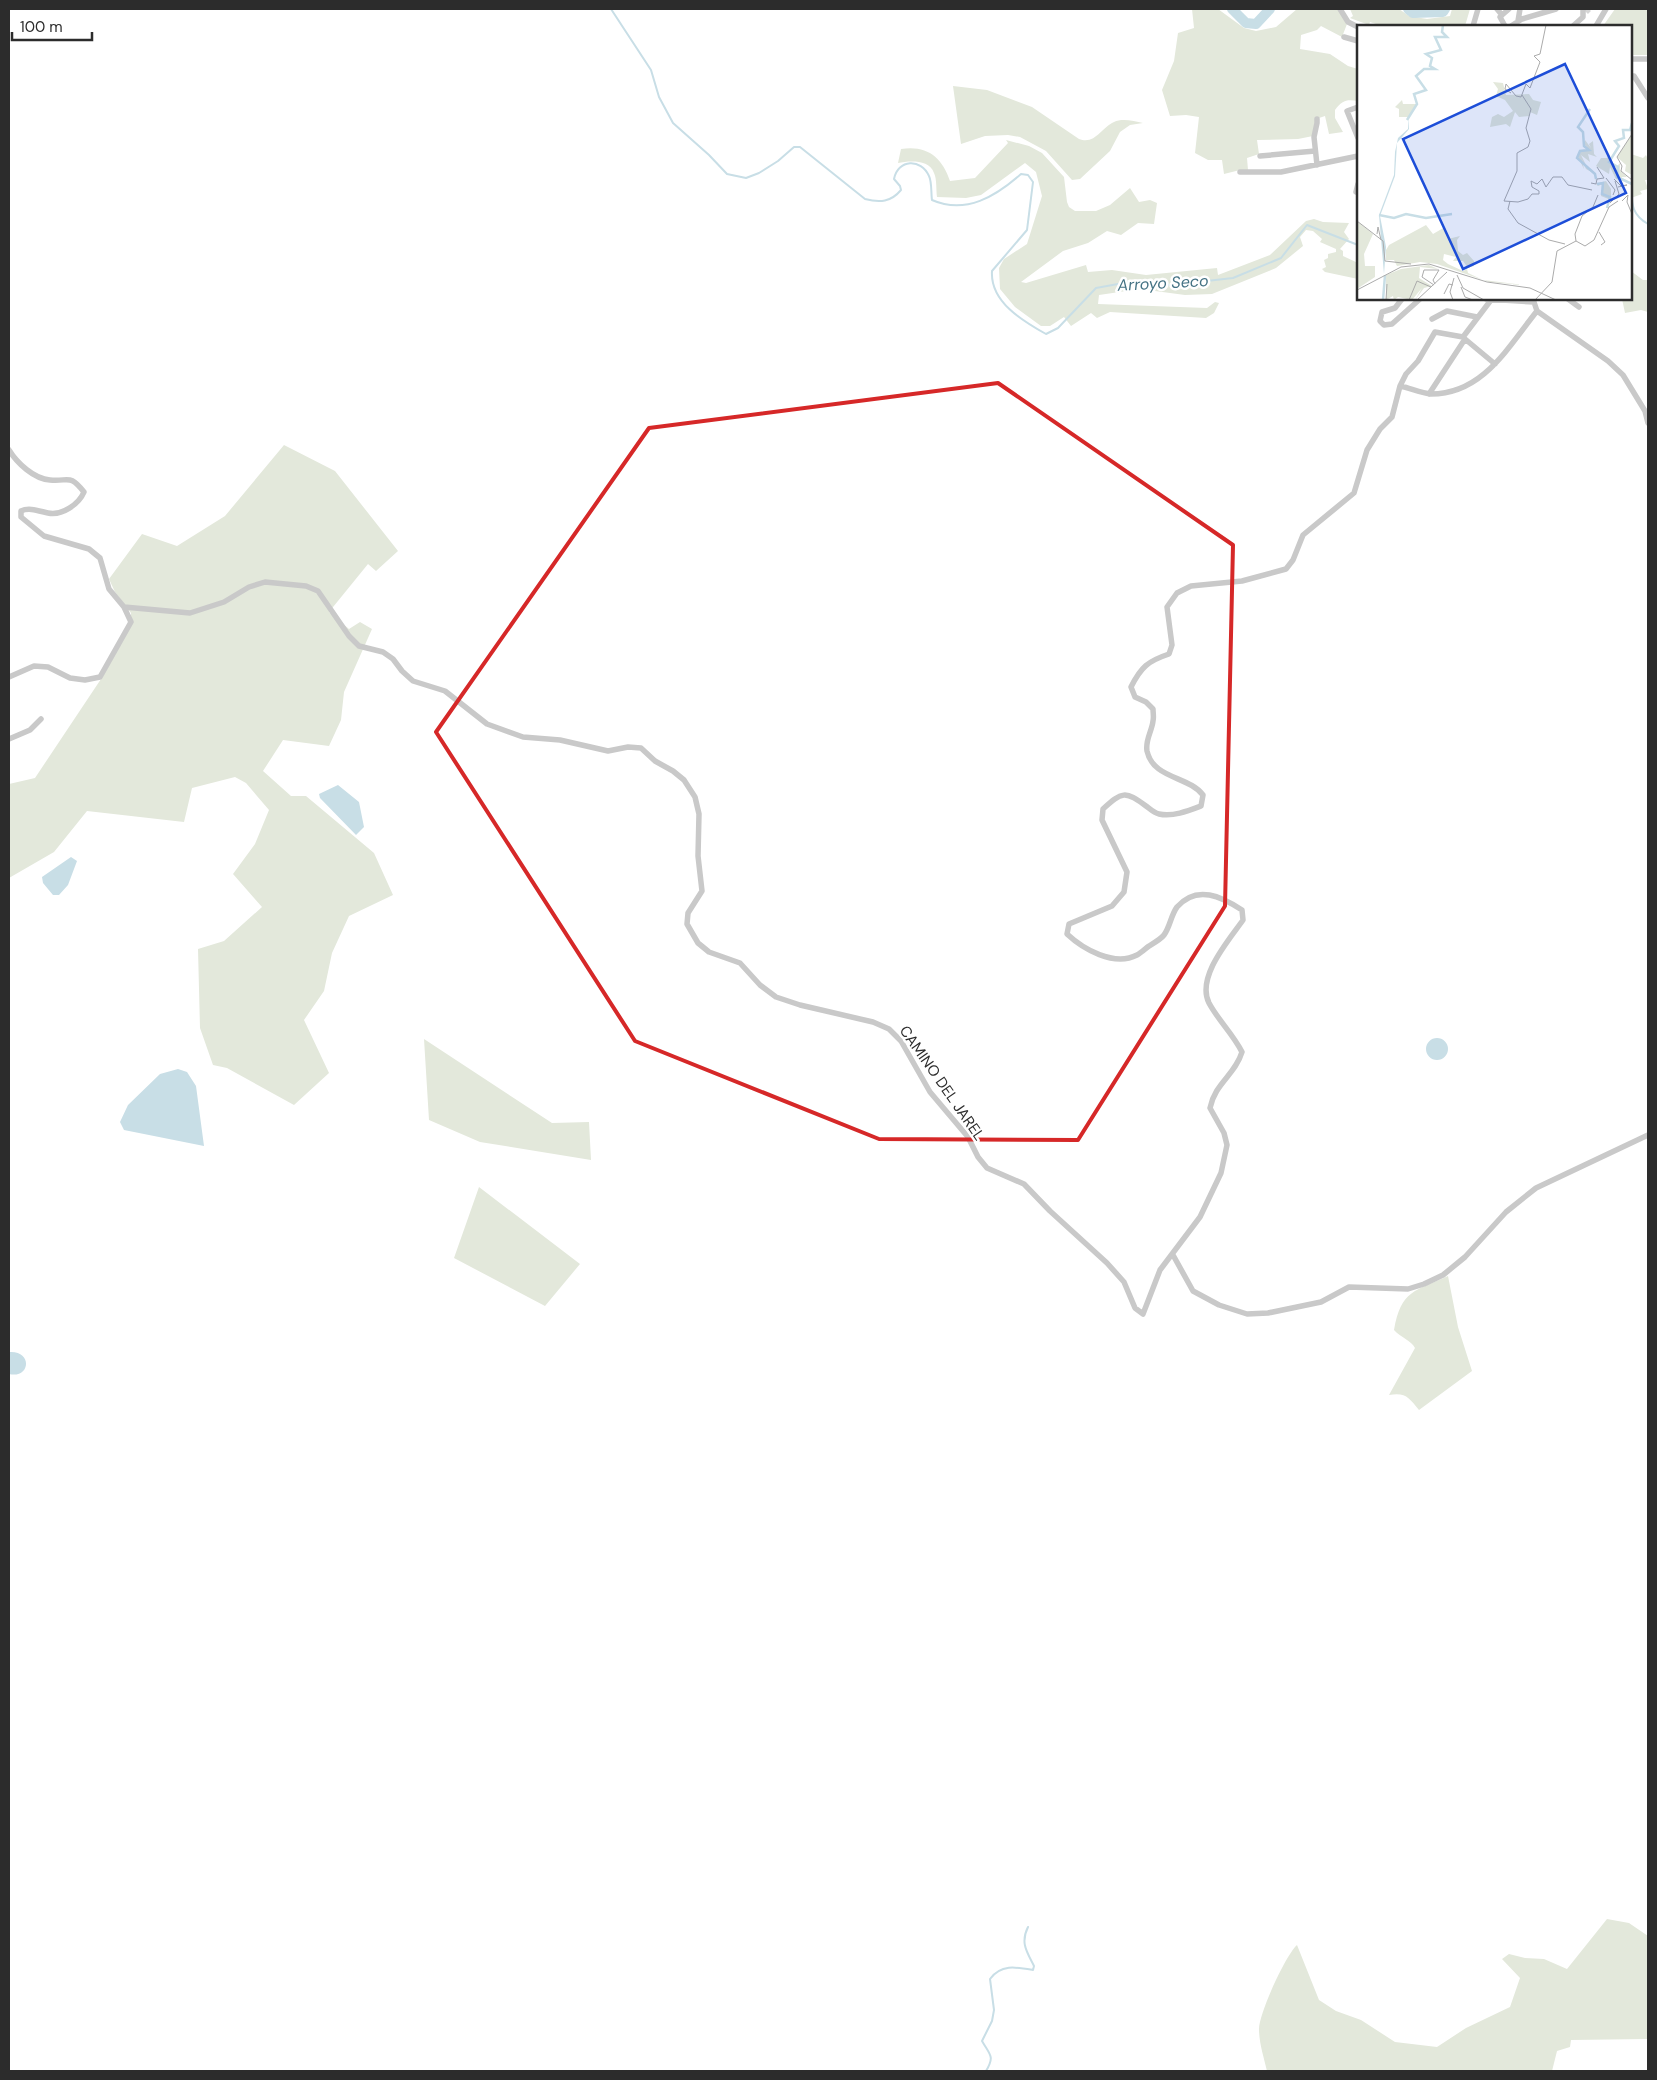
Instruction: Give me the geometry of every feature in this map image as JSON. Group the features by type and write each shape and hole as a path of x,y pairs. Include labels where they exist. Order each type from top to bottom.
{"street":[{"path":"1340,9 1348,22 1357,26"},
{"path":"1473,25 1478,9"},
{"path":"1496,9 1502,16"},
{"path":"1504,25 1500,17 1509,9"},
{"path":"1518,21 1520,9"},
{"path":"1512,25 1518,21 1556,9"},
{"path":"1596,25 1606,9"},
{"path":"1575,25 1584,13"},
{"path":"1344,37 1357,41"},
{"path":"1632,59 1648,59"},
{"path":"1632,76 1634,76 1648,98"},
{"path":"1357,107 1347,111 1357,136"},
{"path":"1316,119 1318,123 1314,137 1317,165"},
{"path":"1260,156 1315,151"},
{"path":"1240,172 1282,172 1357,156"},
{"path":"1356,192 1357,188"},
{"path":"1401,300 1395,308 1382,312 1380,321 1384,326 1392,324 1419,300"},
{"path":"1429,394 1488,300"},
{"path":"1400,386 1429,394 1450,392 1467,385 1489,371 1495,364 1537,311 1537,300"},
{"path":"1569,300 1579,307"},
{"path":"1432,318 1446,311 1477,318"},
{"path":"1537,311 1608,361 1622,375 1644,411 1648,423"},
{"path":"1495,364 1464,338 1435,332 1418,361 1406,374 1400,386 1392,417 1380,429 1367,450 1354,493 1303,535 1293,560 1286,569 1242,581 1191,586 1177,593 1167,607 1172,646 1169,654 1152,659 1138,673 1131,687 1135,697 1146,702 1153,709 1153,721 1148,734 1147,751 1154,765 1166,774 1198,788 1203,795 1201,806 1189,811 1169,815 1157,814 1138,799 1128,795 1118,796 1103,809 1102,820 1127,872 1124,892 1112,906 1069,924 1067,934 1077,944 1104,957 1121,958 1136,956 1164,935 1177,908 1190,896 1207,893 1224,899 1242,910 1243,920 1215,961 1205,988 1209,1002 1242,1052 1238,1064 1213,1095 1210,1108 1224,1133 1227,1145 1221,1173 1200,1217 1174,1255 1194,1291 1219,1306 1247,1314 1268,1313 1321,1302 1350,1287 1408,1289 1424,1284 1443,1275 1466,1257 1506,1212 1536,1188 1648,1135"},
{"path":"9,450 38,478 50,480 68,478 84,492 80,501 65,510 51,514 26,509 20,511 21,517 44,536 89,549 100,558 109,589 124,607 131,622 100,677 85,680 70,678 48,667 34,666 9,677"},
{"name":"CAMINO DEL JAREL","path":"124,607 190,613 224,602 249,587 266,582 306,586 318,591 349,636 359,646 383,652 393,659 402,672 413,681 444,691 487,724 522,737 560,740 608,751 628,747 641,748 655,761 684,780 695,797 699,814 698,856 702,892 688,913 687,924 698,943 709,952 740,963 760,985 776,997 800,1005 873,1022 889,1030 901,1041 930,1092 968,1137 978,1157 987,1168 1024,1184 1050,1211 1107,1263 1124,1282 1134,1308 1143,1314 1160,1270 1174,1255"},
{"path":"9,739 30,730 42,719"}],"highlighted area":[{"path":"998,383 1233,545 1225,906 1078,1140 879,1139 635,1041 436,732 649,428"}],"shaded area":[{"path":"1192,9 1218,9 1244,28 1256,31 1276,27 1297,9 1339,9 1347,24 1342,37 1321,26 1317,30 1301,35 1300,49 1330,54 1348,66 1357,69 1357,101 1345,101 1335,110 1335,118 1343,132 1329,134 1325,116 1316,119 1313,136 1298,139 1257,140 1259,154 1247,158 1248,170 1224,174 1222,160 1208,160 1195,153 1199,117 1186,115 1170,116 1162,90 1174,61 1178,33 1194,28"},
{"path":"1350,9 1399,9 1409,16 1427,19 1450,16 1452,9 1470,9 1465,25 1379,25 1370,22 1369,25 1350,18 1353,16"},
{"path":"1615,9 1648,9 1648,55 1632,55 1632,25 1604,25"},
{"path":"953,86 987,90 1032,107 1079,139 1089,140 1094,138 1109,125 1121,120 1143,123 1130,125 1120,132 1110,151 1080,179 1072,180 1046,151 1020,137 1008,135 985,136 961,144"},
{"path":"1006,140 1029,146 1042,153 1064,177 1067,202 1069,207 1075,211 1096,211 1110,205 1130,188 1139,202 1150,200 1157,203 1154,224 1138,223 1121,235 1107,231 1088,243 1063,251 1021,282 1026,283 1086,265 1088,272 1112,270 1146,275 1217,268 1218,275 1270,255 1306,221 1314,219 1323,222 1349,223 1344,232 1349,239 1340,249 1343,251 1343,256 1357,263 1357,279 1325,272 1322,269 1326,267 1324,260 1328,258 1328,254 1336,252 1336,249 1320,242 1322,239 1313,231 1306,230 1300,237 1303,246 1276,268 1212,294 1185,295 1140,289 1099,295 1098,304 1207,308 1215,302 1219,303 1214,313 1206,318 1110,312 1097,318 1091,313 1071,326 1064,317 1050,326 1041,326 1015,307 1000,289 999,268 1004,259 1027,244 1042,196 1036,172 1025,163 981,195 966,198 937,197 935,175 928,165 918,162 898,163 901,149 919,149 932,154 938,159 943,165 950,181 975,178 1008,143"},
{"path":"1632,154 1643,158 1646,155 1648,159 1648,180 1645,180 1648,189 1640,191 1642,194 1632,198"},
{"path":"1632,272 1643,280 1648,280 1648,312 1641,310 1625,313 1622,300 1632,300"},
{"path":"284,445 335,471 398,551 376,571 368,564 329,612 349,629 360,622 372,629 344,692 341,720 329,746 283,740 263,771 291,796 306,796 374,853 393,895 349,916 332,953 324,991 304,1020 329,1073 294,1105 227,1068 213,1065 200,1028 198,949 224,941 262,907 233,874 255,844 269,810 246,783 235,777 192,788 184,822 87,811 54,852 9,878 9,784 35,778 103,676 131,625 131,613 115,592 109,579 142,534 177,546 225,516"},
{"path":"424,1039 552,1123 589,1122 591,1160 480,1142 429,1120"},
{"path":"479,1187 580,1264 545,1306 454,1258"},
{"path":"1448,1276 1458,1327 1472,1371 1419,1410 1403,1395 1389,1395 1415,1348 1394,1330 1397,1317 1405,1299 1418,1289"},
{"path":"1607,1919 1629,1923 1648,1936 1648,2039 1571,2040 1570,2047 1557,2051 1552,2071 1267,2071 1260,2040 1260,2022 1280,1972 1297,1945 1319,2000 1336,2011 1361,2020 1395,2042 1437,2047 1466,2028 1510,2007 1520,1978 1502,1959 1509,1954 1525,1958 1544,1959 1567,1969"}],"water":[{"path":"338,785 359,802 364,827 356,835 320,798 319,794"},
{"path":"71,857 77,861 68,885 59,895 53,895 43,883 42,877"},
{"path":"1437,1038 1445,1041 1448,1049 1445,1057 1437,1060 1429,1057 1426,1049 1429,1041"},
{"path":"178,1069 187,1072 196,1086 204,1146 124,1130 120,1122 128,1105 160,1074"},
{"path":"10,1352 17,1353 25,1360 25,1369 21,1373 9,1374"}],"waterway":[{"name":"Arroyo Seco","path":"611,9 651,70 659,97 673,123 727,174 746,178 759,173 778,161 794,147 800,147 865,199 885,200 897,194 901,190 894,179 896,172 910,163 921,166 929,176 932,200 957,205 980,201 991,196 1021,174 1028,175 1033,182 1027,230 992,271 993,282 996,292 1002,301 1018,317 1046,334 1058,328 1096,288 1129,282 1171,285 1233,278 1281,258 1307,225 1357,245"},
{"path":"1232,9 1246,23 1256,24 1270,9"},
{"path":"1408,9 1413,13 1443,12 1445,9"},
{"name":"Arroyo Seco","path":"1632,203 1638,216 1648,224"},
{"path":"986,2071 991,2059 982,2041 992,2021 994,2010 990,1979 994,1974 1004,1969 1033,1970 1034,1966 1025,1943 1028,1927"}],"tunnel":[{"path":"1586,12 1589,9"}]}
